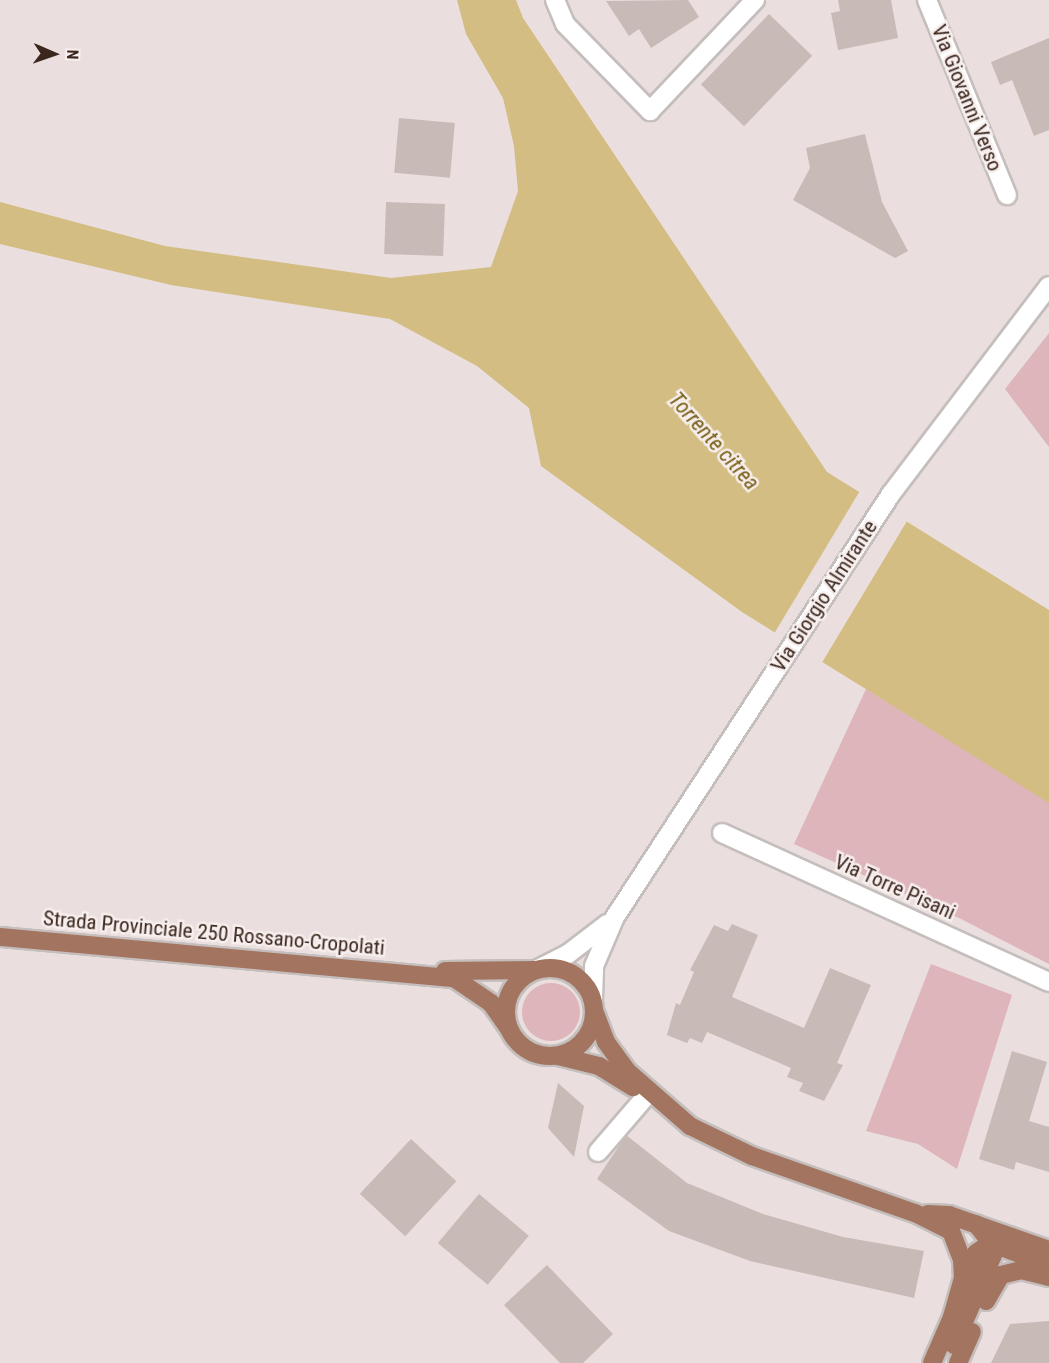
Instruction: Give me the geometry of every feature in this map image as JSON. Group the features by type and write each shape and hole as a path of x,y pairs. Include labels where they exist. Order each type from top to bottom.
{"main road":[{"name":"Strada Provinciale 250 Rossano-Cropolati","path":"0,937 425,972 536,970"},
{"path":"653,1099 616,1057 594,1006 577,976 564,970 536,970 524,976 511,993 506,1014 509,1029 529,1051 599,1066 727,1146 919,1215 1031,1271 1049,1277"},
{"name":"Strada Provinciale 250 Rossano-Cropolati","path":"425,972 466,983 491,1003 509,1029"},
{"path":"558,1056 584,1041 594,1006"},
{"path":"919,1215 949,1215 1049,1251"},
{"path":"945,1363 988,1249 975,1224"},
{"path":"947,1228 962,1259 958,1298"},
{"path":"988,1249 1049,1264"},
{"path":"932,1363 958,1298 988,1249"},
{"path":"958,1363 994,1283 1012,1271 1031,1271"}],"street":[{"path":"555,0 565,24 650,111 755,0"},
{"name":"Via Giovanni Verso","path":"927,0 1007,195"},
{"name":"Via Giorgio Almirante","path":"615,917 891,494 1049,286"},
{"name":"Via Torre Pisani","path":"722,833 1049,982"},
{"path":"536,970 578,947 615,917"},
{"path":"594,1006 594,966 615,917"},
{"path":"598,1152 653,1099"}],"shaded area":[{"path":"1049,333 1049,447 1005,389"},
{"path":"866,689 1049,802 1049,964 961,919 794,844"},
{"path":"931,964 1012,995 957,1169 918,1144 866,1131"},
{"path":"545,983 557,983 572,991 580,1006 580,1018 572,1033 557,1041 545,1041 530,1033 522,1018 522,1006 530,991"}],"water":[{"name":"Torrente citrea","path":"457,0 516,0 523,18 827,472 1049,610 1049,803 742,612 541,466 529,408 477,366 390,319 171,285 0,244 0,202 165,246 391,278 491,267 518,191 514,146 503,98 466,34"}],"pier":[{"path":"861,489 909,518 821,664 773,635"}],"building":[{"path":"688,0 699,17 651,48 639,29 629,36 606,1"},
{"path":"838,0 891,0 898,38 838,50 831,13 840,11"},
{"path":"769,14 812,56 744,126 701,84"},
{"path":"1049,38 1049,130 1034,136 1012,80 1000,85 991,62"},
{"path":"399,118 455,123 450,178 394,173"},
{"path":"865,134 882,202 908,251 895,258 793,200 810,168 806,148"},
{"path":"386,202 445,204 443,256 384,254"},
{"path":"732,924 758,935 732,997 804,1028 830,968 871,985 837,1063 843,1065 824,1101 799,1091 803,1083 787,1077 791,1068 707,1032 702,1043 690,1038 687,1043 667,1035 676,1003 680,1005 694,972 690,970 714,925 728,931"},
{"path":"1012,1051 1047,1062 1029,1121 1049,1127 1049,1172 1016,1162 1014,1170 979,1159"},
{"path":"558,1083 584,1106 574,1157 548,1128"},
{"path":"626,1135 687,1183 763,1214 843,1237 924,1251 914,1298 750,1261 669,1231 597,1179"},
{"path":"411,1139 456,1181 405,1236 360,1194"},
{"path":"479,1194 529,1236 488,1285 438,1243"},
{"path":"547,1265 613,1334 583,1363 560,1363 504,1305"},
{"path":"1049,1321 1049,1363 991,1363 1010,1324"}]}
